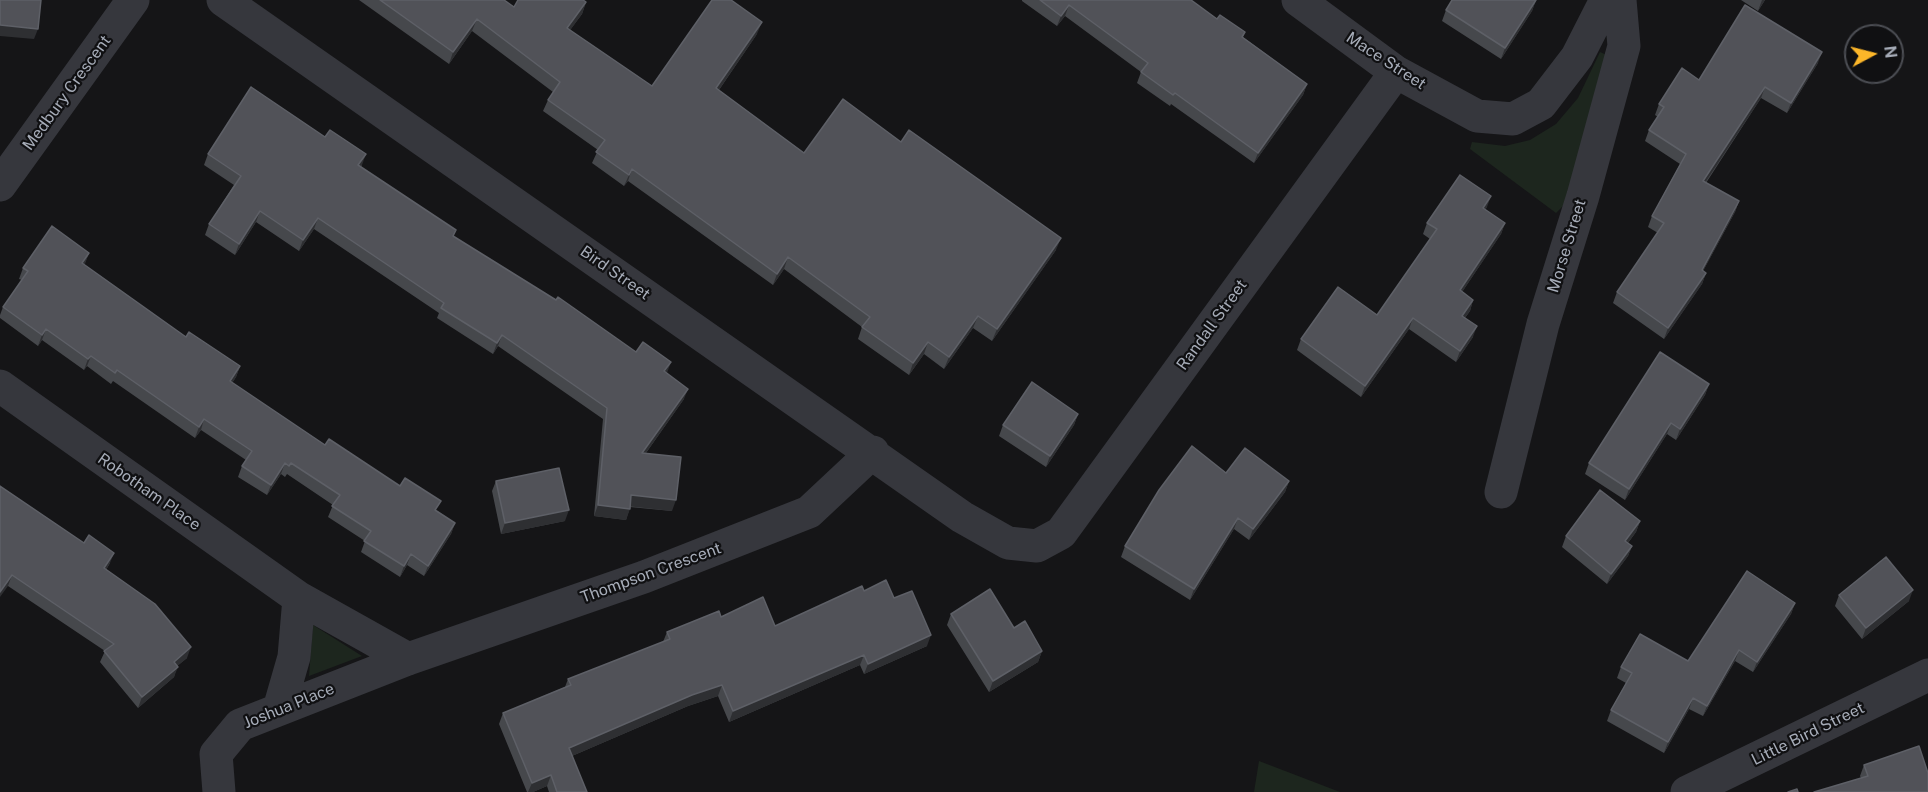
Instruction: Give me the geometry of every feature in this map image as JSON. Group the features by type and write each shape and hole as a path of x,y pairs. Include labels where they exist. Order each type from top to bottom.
{"street":[{"name":"Medbury Crescent","path":"0,185 133,0"},
{"name":"Bird Street","path":"223,0 873,452 962,517 1008,543"},
{"name":"Mace Street","path":"1298,0 1396,72 1477,116 1513,119 1540,104 1577,57 1606,0"},
{"name":"Morse Street","path":"1501,492 1543,324 1583,196 1624,46 1620,0"},
{"name":"Randall Street","path":"1008,543 1037,546 1061,533 1396,72"},
{"name":"Robotham Place","path":"0,386 299,598 408,659"},
{"name":"Thompson Crescent","path":"408,659 644,577 809,512 873,452"},
{"path":"279,709 294,657 299,598"},
{"name":"Joshua Place","path":"219,792 216,754 240,724 408,659"},
{"name":"Little Bird Street","path":"1687,792 1928,675"}],"shaded area":[{"path":"1600,52 1609,56 1569,200 1556,213 1470,149 1472,142 1505,146 1530,140 1556,124 1578,98"},
{"path":"313,625 362,656 309,676"},
{"path":"1259,761 1340,792 1254,792"}],"building":[{"path":"0,0 41,0 38,29 0,25"},
{"path":"380,0 504,0 514,7 518,0 583,0 586,2 567,28 652,86 712,0 731,0 762,22 716,88 804,153 843,99 901,142 909,130 1061,238 997,329 978,316 949,357 928,342 913,363 862,327 870,317 788,257 777,274 632,169 629,175 596,152 605,140 548,100 560,82 477,19 453,52"},
{"path":"1040,0 1191,0 1217,19 1220,15 1245,32 1242,37 1307,84 1258,153 1175,93 1173,95 1141,72 1148,63 1069,5 1061,16"},
{"path":"1452,0 1536,0 1505,48 1446,10"},
{"path":"1745,5 1822,52 1791,103 1765,87 1703,181 1739,201 1702,270 1706,273 1668,328 1617,292 1664,223 1652,216 1686,154 1649,130 1664,107 1659,104 1682,68 1699,80"},
{"path":"251,87 325,137 330,130 366,154 358,165 456,230 453,236 556,300 558,297 636,352 643,342 671,362 664,371 688,389 642,453 681,457 676,500 631,495 630,509 598,505 607,408 502,335 497,343 441,308 444,303 318,218 303,240 260,211 239,244 209,224 241,176 208,154"},
{"path":"1460,175 1491,196 1483,208 1505,223 1460,290 1473,300 1462,316 1477,326 1460,351 1413,318 1365,386 1301,339 1338,287 1377,315 1437,229 1427,223"},
{"path":"52,226 89,253 82,263 186,337 189,332 240,366 230,381 325,445 329,439 400,486 405,478 441,501 435,510 455,523 428,566 411,554 404,566 364,541 371,531 332,506 340,495 291,463 289,466 285,463 271,485 242,466 252,451 204,419 199,427 117,370 115,373 91,356 88,359 46,329 42,335 3,307 28,271 23,268"},
{"path":"1660,352 1709,384 1680,429 1671,423 1629,489 1589,463"},
{"path":"1032,382 1078,414 1050,456 1003,425"},
{"path":"1192,446 1226,473 1245,448 1289,481 1253,529 1238,518 1194,589 1125,546 1159,490"},
{"path":"559,468 569,510 505,523 496,481"},
{"path":"0,486 84,543 89,535 114,553 104,568 155,604 191,647 174,662 178,667 142,697 104,651 114,644 12,575 0,592"},
{"path":"1600,490 1640,521 1625,541 1632,546 1611,574 1566,536"},
{"path":"1886,557 1913,590 1866,628 1839,595"},
{"path":"1747,571 1795,603 1757,662 1739,650 1707,706 1693,698 1668,742 1611,710 1632,673 1621,667 1640,634 1688,661"},
{"path":"886,580 894,598 912,591 931,635 868,664 864,655 733,711 722,685 692,695 569,748 587,792 557,792 551,775 532,783 503,713 571,685 568,679 670,639 667,632 719,611 721,617 763,597 775,626 862,586 864,591"},
{"path":"990,589 1014,628 1025,621 1042,651 993,681 951,614"},
{"path":"1919,746 1928,773 1928,792 1814,792 1868,776 1864,765"}]}
